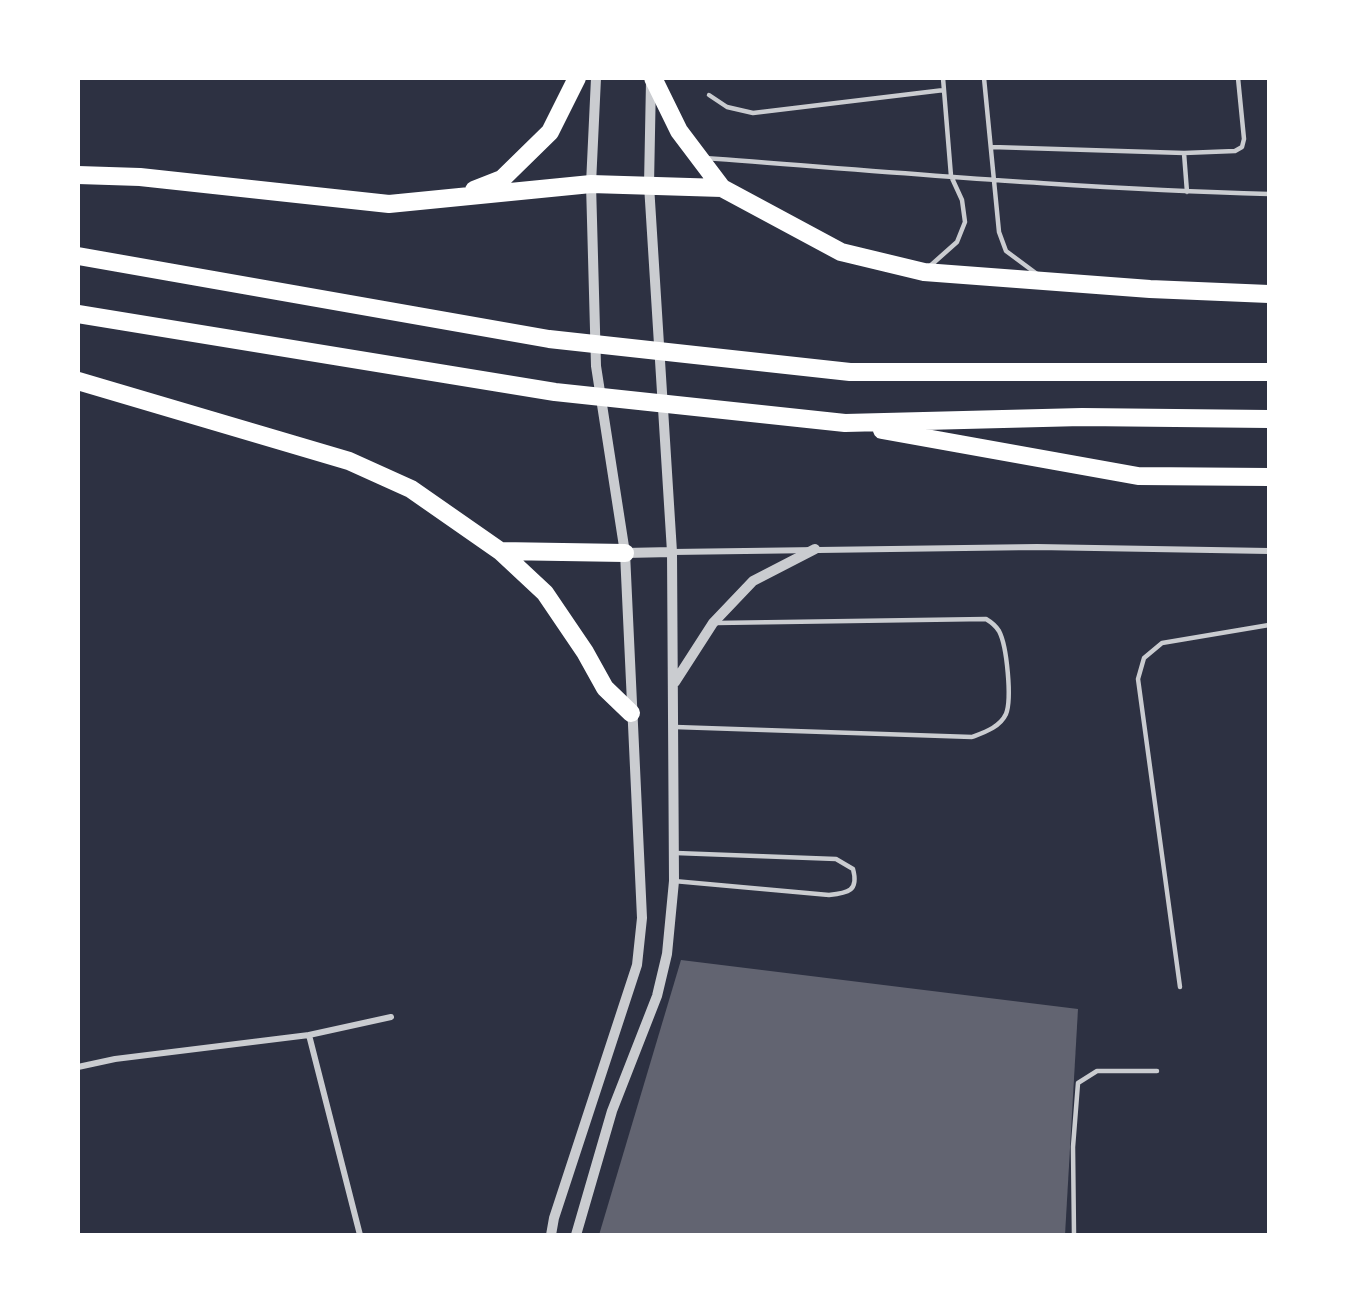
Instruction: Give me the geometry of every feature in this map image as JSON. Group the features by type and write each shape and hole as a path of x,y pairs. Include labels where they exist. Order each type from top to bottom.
{"highway":[{"path":"455,198 502,178 550,132 577,78"},
{"path":"652,78 679,131 722,188 842,252 924,272 1046,282 1269,294"},
{"path":"78,175 140,177 389,204 591,184 722,188"},
{"path":"78,256 549,339 850,372 1269,372"},
{"path":"78,314 555,392 844,423 1138,476 1269,477"},
{"path":"78,381 349,461 411,489 500,551 545,593 585,652 605,688 631,712"},
{"path":"844,423 1082,417 1269,418"},
{"path":"500,551 625,553"}],"street":[{"path":"551,1235 554,1218 637,965 642,918 625,553 596,366 591,184 596,78"},
{"path":"576,1235 612,1111 657,996 667,954 674,881 675,682 672,552 649,185 652,78"},
{"path":"625,553 1037,547 1269,551"},
{"path":"675,682 713,624 753,581 815,549"},
{"path":"78,1067 114,1059 309,1035 391,1017"},
{"path":"309,1035 360,1235"}],"lane":[{"path":"924,272 957,242 965,222 962,200 951,176 943,78"},
{"path":"984,78 999,232 1006,251 1046,282"},
{"path":"992,147 1184,153 1235,152 1242,147 1244,139 1238,78"},
{"path":"709,95 727,107 753,112 944,90"},
{"path":"1184,153 1187,192"},
{"path":"699,157 994,181 1187,192 1269,194"},
{"path":"675,727 972,737 988,731 999,723 1005,715 1009,702 1003,644 998,630 986,619 713,624"},
{"path":"1180,987 1138,679 1144,658 1162,643 1269,625"},
{"path":"674,853 836,859 853,869 856,879 852,888 844,894 829,895 674,881"},
{"path":"1074,1235 1073,1148 1078,1083 1097,1071 1157,1071"}],"building":[{"path":"681,960 1078,1009 1065,1235 599,1235"}]}
